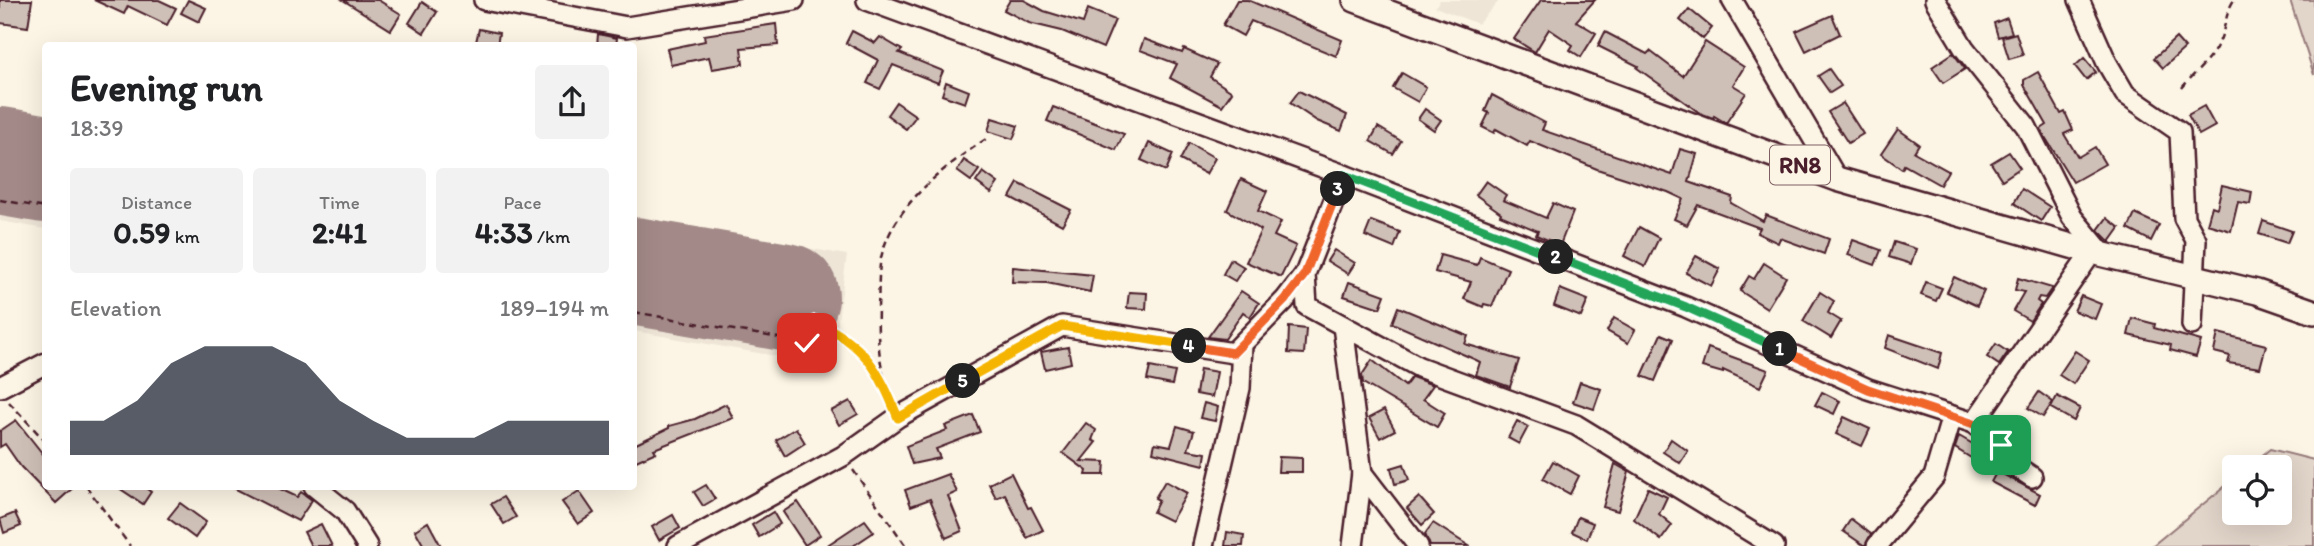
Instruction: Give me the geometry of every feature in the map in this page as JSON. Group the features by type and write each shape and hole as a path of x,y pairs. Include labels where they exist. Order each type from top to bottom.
{"main road":[{"name":"RN8","path":"1355,0 1838,179 2196,279 2257,292 2314,312"}],"street":[{"path":"484,0 545,5 627,27 793,0"},
{"path":"867,0 1344,175 1686,307 1868,389 1974,424 2001,445 2017,467 2032,477"},
{"path":"1732,0 1838,179"},
{"path":"1935,0 1964,48 2026,126 2072,217 2096,252 1974,424"},
{"path":"2079,0 2107,63 2125,94 2180,132 2184,218 2196,240 2192,325"},
{"path":"678,546 843,456 898,418 1062,326 1233,353 1305,274 1344,175"},
{"path":"1305,274 1307,306 1419,367 1576,425 1774,546"},
{"path":"1343,326 1362,473 1353,546"},
{"path":"1203,546 1240,388 1242,344"},
{"path":"5,395 42,366"},
{"path":"1877,546 1934,477 1952,416"},
{"path":"1362,473 1418,546"},
{"path":"319,490 345,511 368,546"}],"path":[{"path":"2182,88 2216,49 2223,33 2224,20 2234,0"},
{"path":"881,376 877,337 880,271 892,230 911,203 955,159 989,136"},
{"path":"0,200 42,207"},
{"path":"637,313 807,343 815,321 841,333 861,348 881,376 898,418"},
{"path":"5,395 42,437"},
{"path":"843,456 906,546"},
{"path":"89,490 130,546"}],"shaded area":[{"path":"1440,0 1500,0 1478,24 1435,7"},
{"path":"2290,0 2314,0 2314,75"},
{"path":"0,110 42,117 42,228 0,221"},
{"path":"637,219 847,255 832,366 637,332"},
{"path":"2270,449 2314,460 2314,546 2152,546 2222,489 2222,525 2292,525 2292,455 2263,455"}],"building":[{"path":"0,0 32,0 28,27 0,23"},
{"path":"94,0 159,0 176,8 167,25 128,6 124,14"},
{"path":"188,0 206,8 199,22 181,13"},
{"path":"343,0 378,0 401,14 391,30"},
{"path":"1010,0 1024,0 1044,11 1083,23 1088,9 1115,20 1103,48 1062,31 1029,23 1004,10"},
{"path":"1237,0 1248,0 1342,40 1336,56 1251,21 1243,36 1223,25"},
{"path":"1541,0 1595,0 1576,21 1596,33 1581,57 1570,50 1573,45 1549,29 1535,52 1514,39"},
{"path":"422,2 437,12 424,33 409,23"},
{"path":"1689,9 1712,28 1703,39 1680,20"},
{"path":"1832,15 1840,34 1806,51 1796,31"},
{"path":"2007,18 2012,33 1998,37 1994,23"},
{"path":"776,24 778,45 741,48 743,64 712,69 709,57 671,65 667,49 705,41 704,35"},
{"path":"479,29 499,33 498,42 476,42"},
{"path":"852,31 875,43 880,37 902,50 899,53 943,71 938,83 893,65 880,89 867,83 878,60 846,43"},
{"path":"1605,32 1647,54 1650,51 1683,76 1705,42 1744,67 1733,85 1746,93 1726,123 1714,116 1713,118 1700,113 1637,68 1638,66 1598,46"},
{"path":"2016,33 2023,55 2009,59 2002,37"},
{"path":"598,34 617,38 616,42 597,42"},
{"path":"2176,38 2185,48 2163,68 2154,58"},
{"path":"1144,39 1182,53 1184,49 1217,64 1210,77 1232,92 1222,106 1170,78 1177,64 1140,50"},
{"path":"1953,53 1965,69 1943,83 1932,67"},
{"path":"2084,58 2096,72 2086,80 2075,66"},
{"path":"1829,69 1841,86 1830,93 1818,76"},
{"path":"2038,72 2061,114 2065,112 2073,130 2064,134 2078,157 2095,147 2105,164 2073,182 2045,137 2041,129 2047,125 2024,85 2024,80"},
{"path":"1402,73 1426,87 1418,102 1393,88"},
{"path":"946,82 969,91 965,103 942,95"},
{"path":"1299,91 1347,115 1341,131 1317,121 1290,103"},
{"path":"1492,95 1545,123 1542,130 1672,175 1680,149 1697,154 1689,182 1732,197 1731,203 1763,221 1766,215 1829,239 1824,254 1780,238 1778,243 1757,233 1760,228 1698,205 1687,225 1674,219 1683,199 1597,169 1530,141 1527,146 1496,129 1494,133 1482,127 1489,113 1485,111"},
{"path":"896,102 916,116 906,129 887,115"},
{"path":"1843,103 1863,134 1848,143 1828,112"},
{"path":"2204,106 2215,126 2199,135 2188,115"},
{"path":"1053,107 1124,134 1116,150 1047,121"},
{"path":"1425,109 1441,120 1434,130 1418,119"},
{"path":"992,118 1018,126 1013,139 988,131"},
{"path":"1378,127 1401,141 1393,154 1370,141"},
{"path":"1898,129 1919,144 1914,152 1948,171 1940,185 1904,165 1902,169 1881,154"},
{"path":"1149,143 1173,154 1166,171 1141,160"},
{"path":"1189,143 1215,158 1206,174 1180,160"},
{"path":"2009,152 2020,168 2002,180 1991,163"},
{"path":"964,160 979,170 971,181 957,171"},
{"path":"983,172 998,183 991,193 976,182"},
{"path":"1241,179 1267,191 1258,211 1281,222 1274,236 1296,246 1281,277 1246,262 1261,230 1227,210"},
{"path":"1486,181 1506,195 1503,200 1546,218 1553,203 1573,212 1560,245 1536,235 1538,231 1500,215 1501,213 1476,195"},
{"path":"1018,183 1071,210 1062,225 1010,197"},
{"path":"2222,185 2252,192 2250,204 2238,202 2231,231 2207,224 2212,206 2217,208"},
{"path":"2022,189 2050,207 2041,221 2014,203"},
{"path":"2135,214 2159,225 2151,241 2128,229"},
{"path":"2107,218 2120,228 2110,242 2098,230"},
{"path":"1371,221 1400,232 1394,248 1365,236"},
{"path":"2263,221 2292,231 2287,243 2259,234"},
{"path":"1639,227 1659,238 1645,267 1624,256"},
{"path":"1853,240 1881,250 1875,265 1848,255"},
{"path":"1894,242 1916,249 1911,264 1889,257"},
{"path":"1334,250 1355,263 1348,274 1327,261"},
{"path":"1440,255 1477,265 1480,257 1508,269 1492,306 1484,304 1483,307 1464,299 1471,282 1435,272"},
{"path":"1696,256 1720,269 1711,286 1686,273"},
{"path":"1231,259 1244,267 1235,281 1223,274"},
{"path":"1764,263 1786,277 1767,308 1740,291 1749,276 1754,279"},
{"path":"1013,267 1093,275 1090,292 1047,283 1012,282"},
{"path":"1954,277 1984,291 1977,306 1947,292"},
{"path":"2018,278 2052,288 2045,298 2039,297 2037,301 2041,304 2030,321 2013,311 2024,292 2015,290"},
{"path":"1349,282 1385,295 1380,308 1344,296"},
{"path":"1926,282 1942,288 1936,301 1921,295"},
{"path":"1560,289 1588,300 1581,317 1554,306"},
{"path":"1241,291 1259,303 1250,317 1243,312 1225,339 1208,337"},
{"path":"1129,292 1147,293 1146,309 1127,308"},
{"path":"1820,292 1834,301 1828,313 1841,321 1831,338 1803,321"},
{"path":"2081,296 2101,304 2095,319 2074,311"},
{"path":"1398,307 1468,336 1465,344 1519,360 1510,387 1476,375 1480,362 1392,323"},
{"path":"1614,318 1635,330 1628,343 1607,331"},
{"path":"2132,318 2155,324 2154,328 2201,341 2196,357 2170,350 2171,345 2128,335"},
{"path":"1289,327 1306,329 1304,354 1288,353"},
{"path":"2218,333 2266,345 2260,368 2228,363 2230,356 2214,352"},
{"path":"1661,334 1673,339 1655,381 1642,376"},
{"path":"1889,335 1942,353 1938,369 1885,348"},
{"path":"1996,344 2008,352 1999,365 1987,357"},
{"path":"1068,347 1071,363 1045,369 1041,352"},
{"path":"1708,348 1768,370 1760,387 1723,370 1723,373 1702,367"},
{"path":"2075,351 2089,360 2073,384 2059,375"},
{"path":"1372,360 1405,386 1412,377 1433,385 1423,399 1445,413 1437,427 1363,383 1362,375"},
{"path":"1150,367 1175,372 1172,385 1147,380"},
{"path":"1200,369 1217,372 1212,397 1196,394"},
{"path":"1580,382 1601,389 1594,409 1573,402"},
{"path":"1822,392 1840,401 1834,414 1815,405"},
{"path":"2039,392 2053,402 2043,417 2028,408"},
{"path":"2057,396 2080,408 2074,421 2051,408"},
{"path":"850,401 858,414 839,425 831,411"},
{"path":"1204,403 1218,407 1215,421 1200,418"},
{"path":"726,404 733,418 654,449 656,452 637,461 637,444 669,426 695,419"},
{"path":"1384,410 1395,430 1380,438 1369,418"},
{"path":"973,415 980,432 936,449 940,458 912,464 906,446 947,430 945,426"},
{"path":"1844,417 1870,429 1862,446 1836,434"},
{"path":"16,420 42,453 42,489 21,467 5,444 0,447 0,431"},
{"path":"1517,421 1528,427 1519,444 1508,438"},
{"path":"1086,423 1096,430 1092,440 1096,442 1081,461 1105,462 1104,475 1086,475 1087,471 1063,453"},
{"path":"1177,426 1194,431 1188,450 1206,453 1204,465 1153,452 1155,443 1171,446"},
{"path":"796,428 805,443 785,456 776,440"},
{"path":"1959,436 1978,447 1971,458 1955,448"},
{"path":"1671,439 1688,451 1680,463 1663,452"},
{"path":"1279,457 1302,458 1302,472 1278,472"},
{"path":"1553,461 1579,476 1570,494 1543,479"},
{"path":"1404,464 1409,480 1395,484 1391,468"},
{"path":"1615,464 1629,472 1618,511 1603,507"},
{"path":"1997,471 2040,494 2035,505 1991,482"},
{"path":"1011,473 1028,508 1031,507 1043,530 1027,538 1005,494 996,498 989,484"},
{"path":"948,474 957,492 948,496 962,531 946,538 930,499 911,506 905,490"},
{"path":"1165,481 1187,493 1171,521 1153,512 1159,500 1155,498"},
{"path":"706,485 715,499 703,506 694,492"},
{"path":"1648,488 1667,497 1659,514 1672,525 1661,540 1634,519"},
{"path":"43,490 71,490 56,503"},
{"path":"122,490 148,490 151,492 143,504"},
{"path":"238,490 282,490 297,497 301,492 312,500 298,521"},
{"path":"579,491 594,513 578,524 562,502"},
{"path":"503,497 516,517 504,524 491,504"},
{"path":"1419,497 1434,514 1422,525 1407,508"},
{"path":"798,502 820,535 805,545 783,512"},
{"path":"180,503 206,522 195,538 168,518"},
{"path":"773,512 780,524 759,537 752,525"},
{"path":"15,513 21,526 4,533 0,519"},
{"path":"673,515 680,528 659,540 652,527"},
{"path":"1578,517 1593,523 1587,539 1572,532"},
{"path":"1851,519 1871,534 1865,546 1843,531"},
{"path":"865,520 874,532 853,546 826,546"},
{"path":"428,522 441,546 424,546 415,530"},
{"path":"1433,523 1469,546 1430,546 1425,534"},
{"path":"321,524 332,546 311,546 304,532"},
{"path":"1227,532 1244,535 1243,546 1225,546"}],"runway":[{"path":"0,161 42,168"},
{"path":"637,272 785,297"}],"route":[{"path":"807,343 815,321 841,333 861,348 881,376 898,418 1062,326 1233,353 1285,300 1305,274 1344,175 1686,307 1868,389 1974,424 2001,445"}]}
